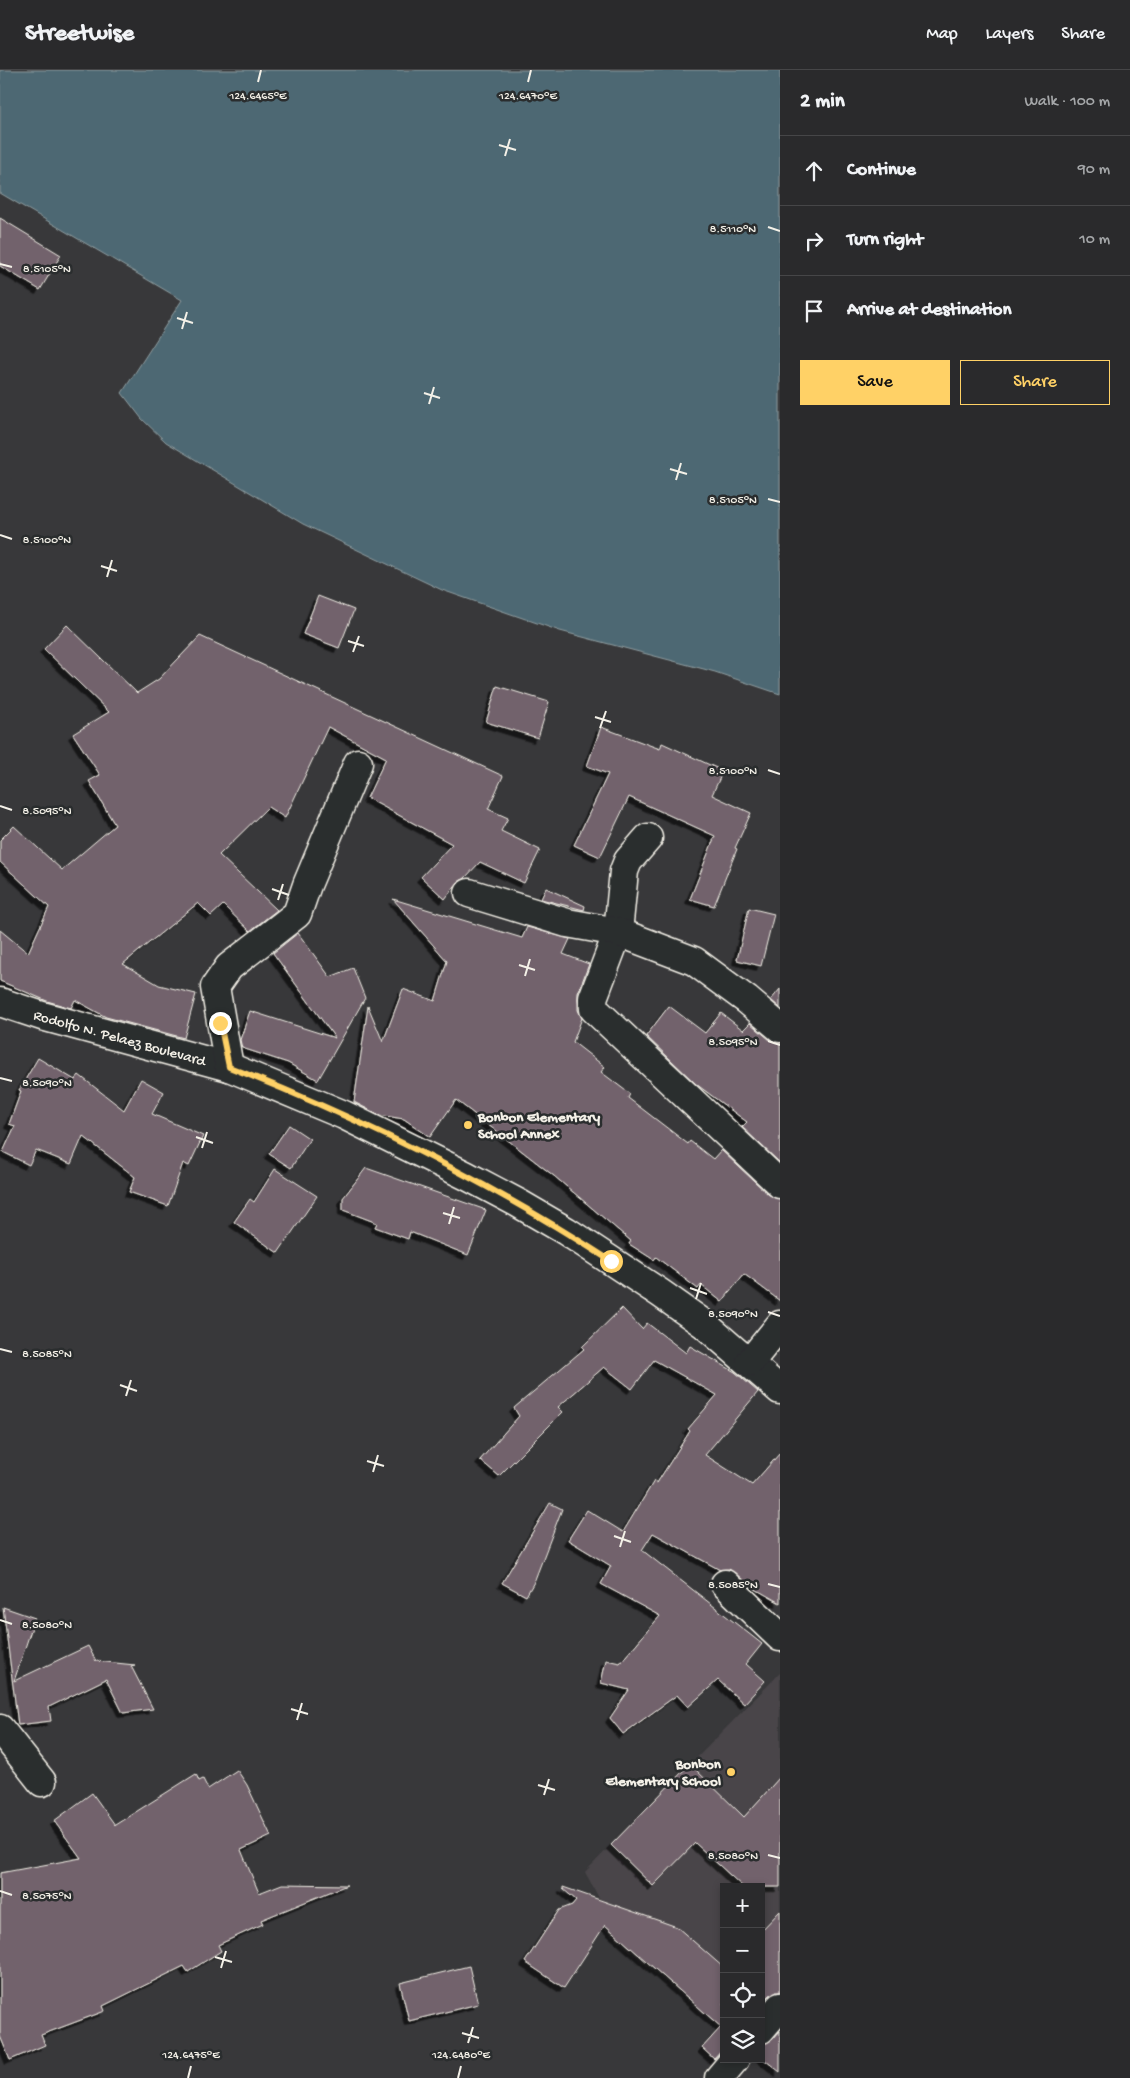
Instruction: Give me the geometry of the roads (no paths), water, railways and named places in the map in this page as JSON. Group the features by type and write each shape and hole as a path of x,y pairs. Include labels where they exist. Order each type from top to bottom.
{"street":[{"path":"229,1067 215,988 228,967 297,914 358,763"},
{"path":"648,838 628,861 624,871 618,932 593,998 594,1009 780,1184"},
{"path":"469,893 567,923 618,932 694,961 747,1000 780,1028"},
{"name":"Rodolfo N. Pelaez Boulevard","path":"0,1002 70,1024 229,1067 344,1116 518,1203 566,1232 704,1324 780,1390"},
{"path":"750,1362 780,1325"},
{"path":"725,1584 780,1637"},
{"path":"0,1729 42,1782"},
{"path":"765,2024 780,2007"},
{"path":"719,2078 732,2063"}],"water":[{"path":"0,70 780,70 780,694 715,672 560,631 442,590 303,524 166,442 142,419 122,393 182,300 0,193"}],"place":[{"name":"Bonbon Elementary School Annex","path":"468,1125"},
{"name":"Bonbon Elementary School","path":"731,1772"}]}
